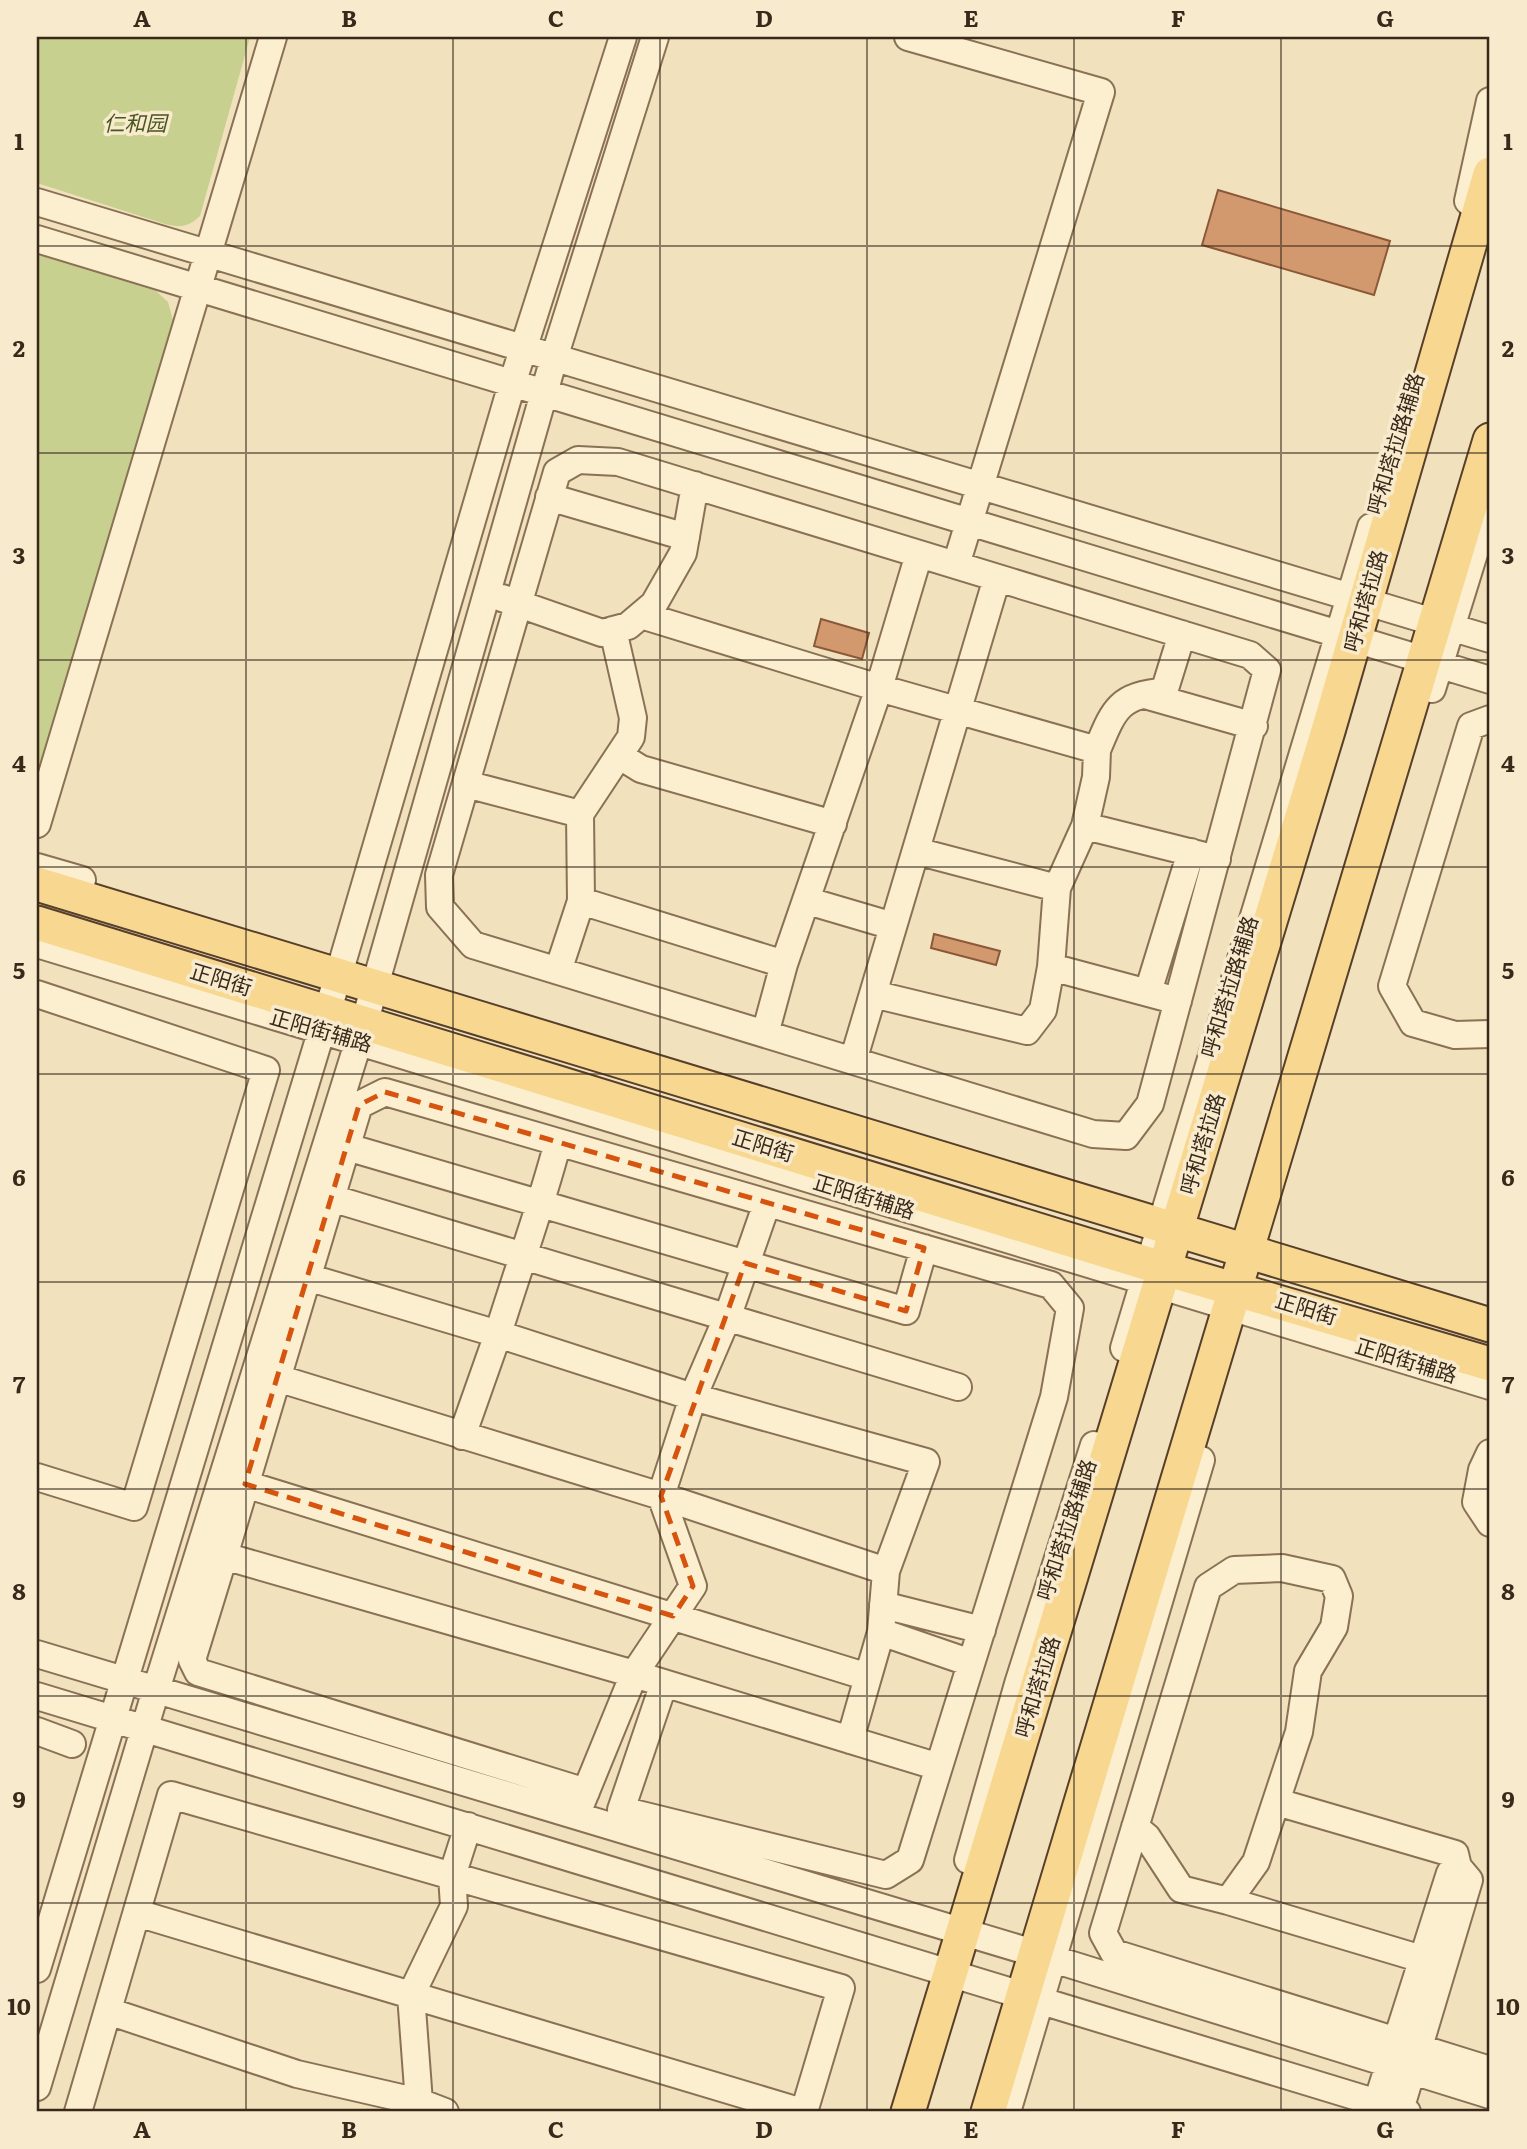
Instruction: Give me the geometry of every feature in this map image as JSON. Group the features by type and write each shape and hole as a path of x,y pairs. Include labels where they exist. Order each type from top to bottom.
{"main road":[{"name":"呼和塔拉路","path":"908,2112 943,1970 1345,638 1490,174"},
{"path":"988,2112 1034,1997 1445,625 1490,440"},
{"path":"37,884 375,978 1257,1246 1490,1325"},
{"name":"正阳街","path":"37,923 324,1023 361,1032 1154,1276 1490,1364"}],"street":[{"path":"37,824 273,37"},
{"path":"37,1969 341,968 512,384 623,37"},
{"path":"37,2087 156,1690 361,1032 546,394 554,358 655,37"},
{"path":"908,37 1101,92 956,565"},
{"name":"呼和塔拉路辅路","path":"1357,599 1464,219 1490,101"},
{"path":"37,202 554,358 1345,638 1490,681"},
{"path":"37,239 546,394 973,505 1357,599 1490,639"},
{"path":"578,460 618,462 1250,655 1267,670 1150,1104 1126,1136 1093,1135 472,945 440,907 439,875 550,498 557,472 578,460"},
{"path":"488,594 602,633 628,626 654,604 683,553 695,485"},
{"path":"550,498 686,537"},
{"path":"1445,625 1490,502"},
{"path":"765,1034 784,964 808,901 879,688 919,554"},
{"path":"853,1061 998,578"},
{"path":"641,615 879,688 958,708 1097,750"},
{"path":"558,971 581,901 580,814 632,737 633,719 613,630"},
{"path":"873,994 1027,1031 1043,1010 1051,967 1057,888 1085,826 1096,777 1097,750 1114,709 1140,693 1164,692 1182,634"},
{"path":"1140,693 1254,726"},
{"path":"1490,719 1471,726 1392,986 1413,1023 1455,1035 1490,1034"},
{"path":"620,756 641,769 833,824"},
{"path":"466,784 580,814"},
{"path":"1085,826 1217,859"},
{"path":"916,851 1057,888"},
{"path":"1148,992 1191,852"},
{"path":"37,867 341,968"},
{"path":"581,901 784,964"},
{"path":"808,901 894,926"},
{"name":"正阳街辅路","path":"37,944 324,1023"},
{"path":"1051,967 1178,1001"},
{"path":"37,994 266,1070 134,1507 37,1477"},
{"path":"617,1818 886,1875 910,1860 1054,1397 1070,1308 1051,1285 385,1092 359,1105 192,1660 198,1672 617,1818 956,1931 1404,2056 1490,2070"},
{"path":"462,1436 522,1256 542,1206 558,1142"},
{"path":"347,1147 906,1311 924,1248"},
{"path":"331,1199 958,1387"},
{"path":"581,1804 634,1674 693,1586 661,1496 693,1397 727,1318 767,1203"},
{"path":"1257,1246 1490,1308"},
{"path":"307,1277 498,1334 693,1397 926,1462 886,1572 881,1632 850,1740"},
{"name":"正阳街辅路","path":"1241,1300 1490,1386"},
{"path":"277,1378 661,1496 886,1572"},
{"path":"1489,1518 1476,1502 1482,1470 1490,1453"},
{"path":"245,1484 868,1677"},
{"path":"224,1556 634,1674 939,1767"},
{"path":"1228,1901 1256,1862 1299,1732 1308,1671 1334,1627 1339,1596 1332,1579 1282,1568 1234,1570 1208,1587 1103,1933 1114,1953 1404,2056 1490,2095"},
{"path":"883,1605 982,1630"},
{"path":"881,1632 971,1663"},
{"path":"37,1654 156,1690 581,1804"},
{"path":"617,1818 664,1683"},
{"path":"37,1696 1034,1997 1389,2109 1404,2056 1469,1880 1458,1867 1455,1854 1277,1802"},
{"path":"37,1731 72,1744"},
{"path":"78,2112 136,1913 171,1795 841,1988 803,2112 136,1913"},
{"path":"419,2102 411,1996 454,1906 452,1876 468,1826"},
{"path":"1135,1827 1147,1836 1181,1889 1422,1959"},
{"path":"1404,2056 1422,1959 1450,1873 1458,1867"},
{"path":"891,2112 943,1970"},
{"path":"1007,2112 1034,1997"},
{"path":"108,2011 297,2074 419,2102 444,2112"}],"highlighted area":[{"path":"385,1092 924,1248 906,1311 745,1263 661,1496 693,1586 673,1616 245,1484 359,1105"}],"green space":[{"name":"仁和园","path":"37,37 250,37 200,216 188,224 171,225 37,183"},
{"path":"37,254 156,291 168,302 174,324 37,778"}],"building":[{"path":"1218,190 1390,241 1374,295 1202,245"},
{"path":"821,619 869,633 862,659 814,646"},
{"path":"934,934 1000,951 996,965 931,948"}]}
